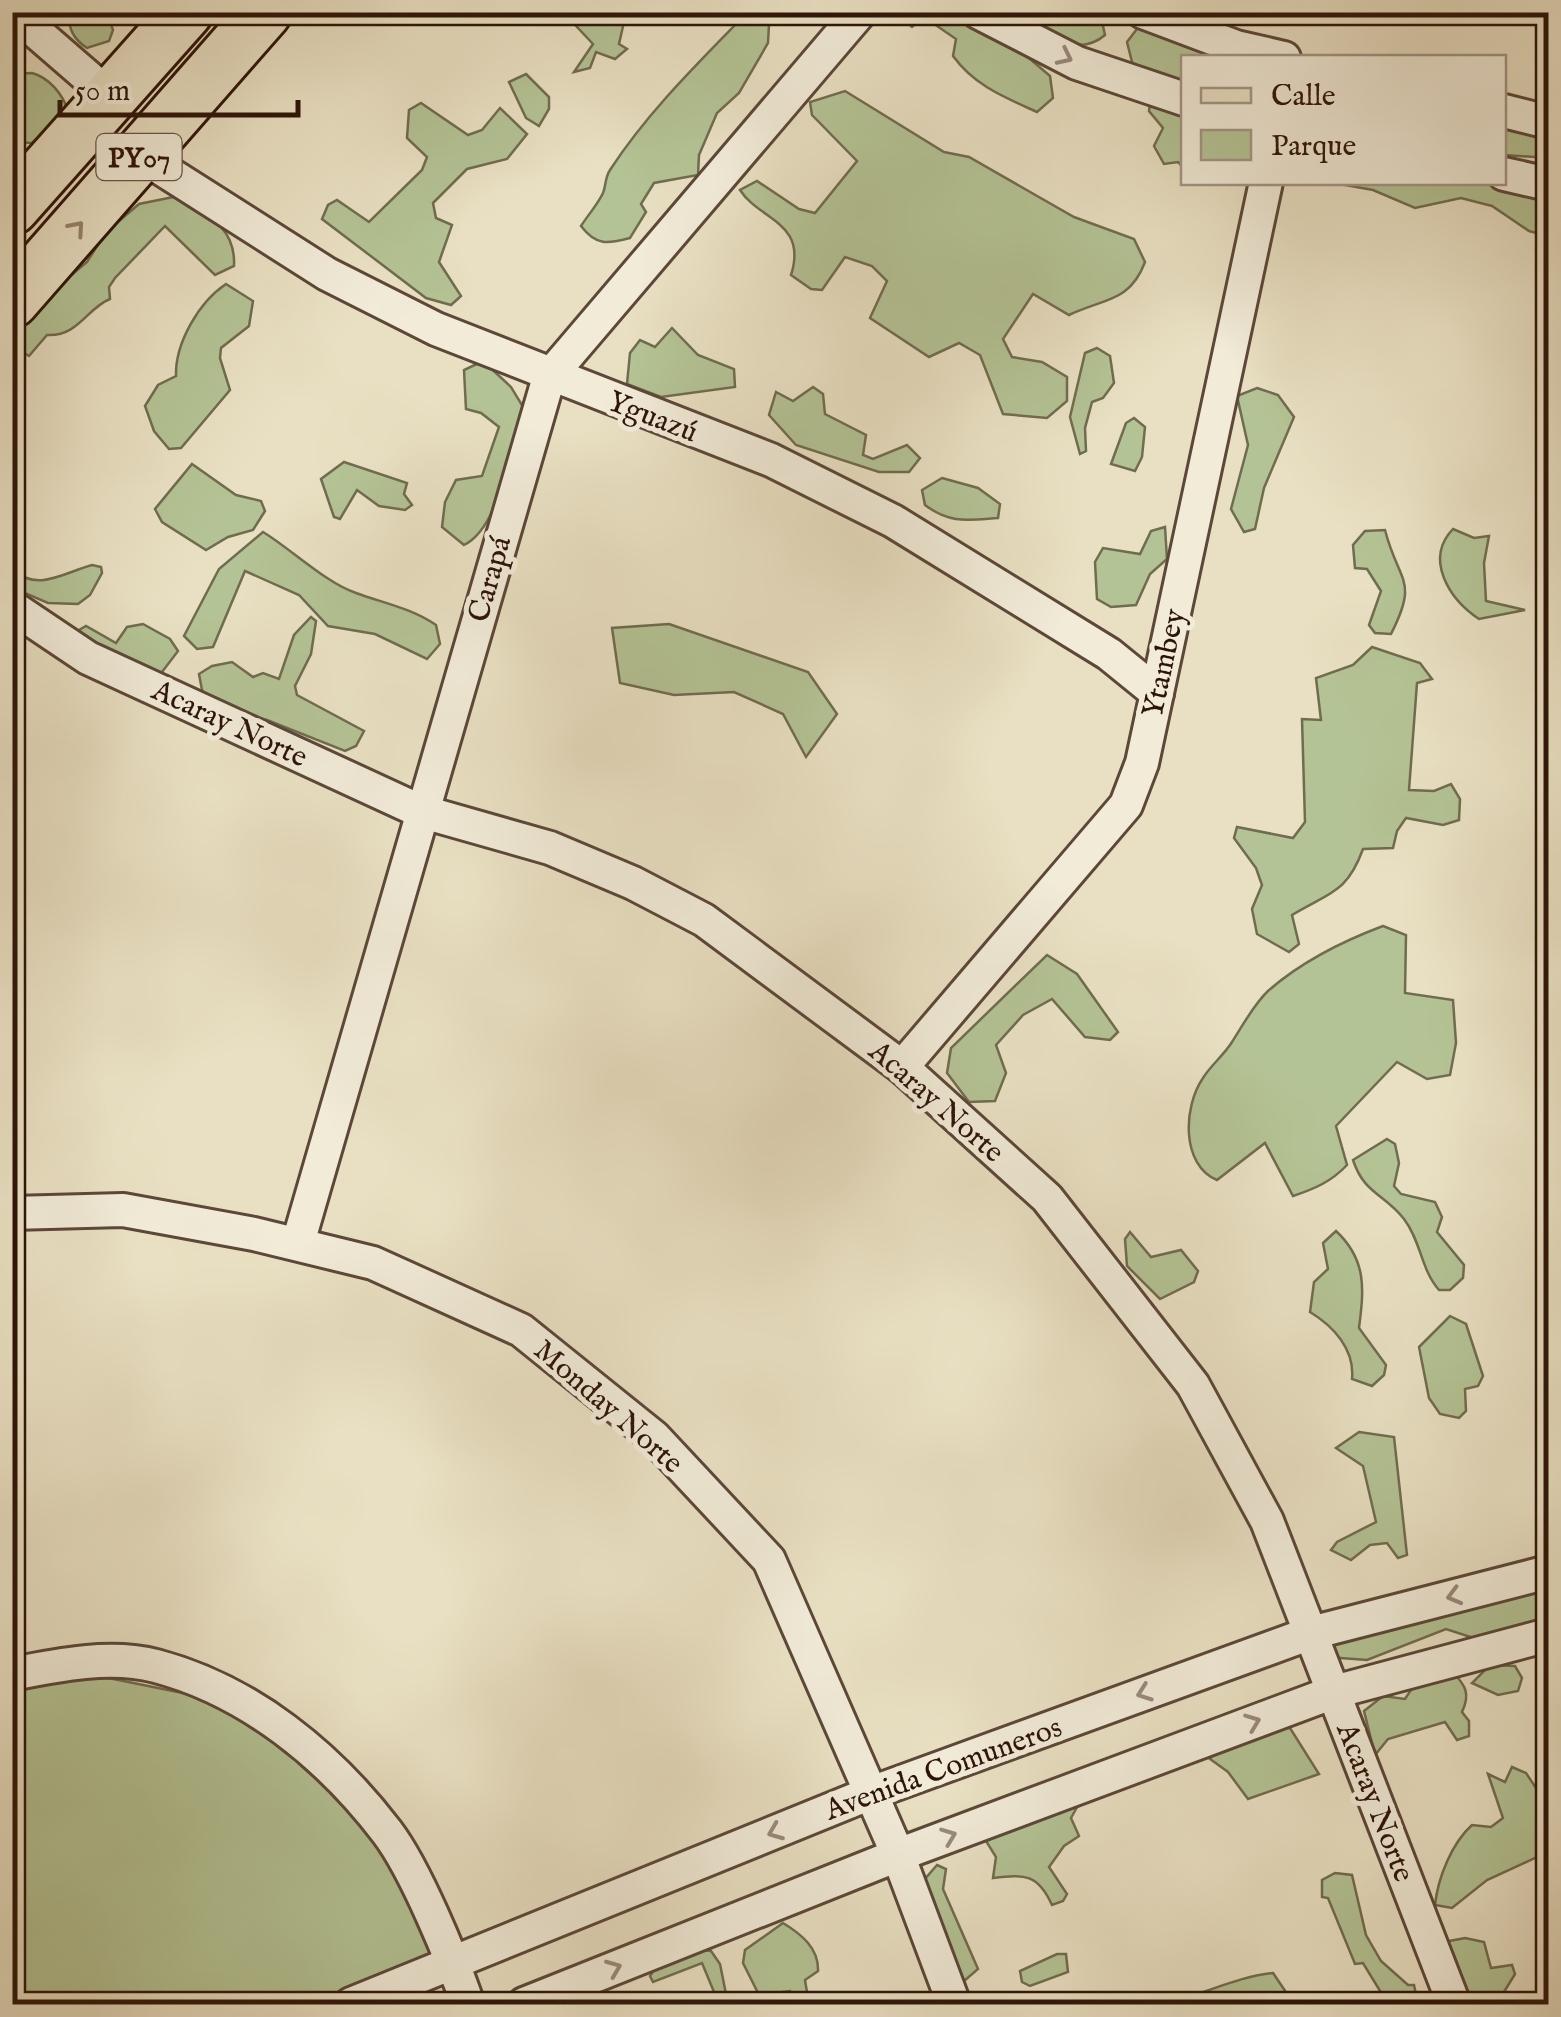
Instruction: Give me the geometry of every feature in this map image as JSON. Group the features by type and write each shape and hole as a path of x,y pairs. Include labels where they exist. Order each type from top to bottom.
{"main road":[{"name":"PY07","path":"12,208 186,12"},
{"name":"PY07","path":"12,301 265,12"}],"street":[{"path":"13,12 111,97"},
{"name":"Carapá","path":"298,1243 420,810 549,377 860,12"},
{"path":"978,12 1077,64 1181,98"},
{"path":"1143,12 1236,47 1271,55"},
{"path":"1506,112 1548,122"},
{"name":"Yguazú","path":"140,155 327,274 436,329 549,377 772,460 893,521 1109,654 1157,693"},
{"path":"1506,174 1548,184"},
{"name":"Ytambey","path":"902,1067 1126,805 1142,763 1265,185"},
{"name":"Acaray Norte","path":"12,607 88,658 420,810 550,848 633,883 704,920 902,1067 1047,1198 1193,1386 1268,1521 1454,2004"},
{"name":"Monday Norte","path":"12,1213 123,1210 298,1243 373,1262 521,1330 654,1437 769,1560 898,1855 954,2004"},
{"name":"Avenida Comuneros","path":"351,2004 871,1793 1311,1633 1548,1572"},
{"path":"524,2004 898,1855 1334,1692 1548,1635"},
{"path":"12,1674 69,1662 154,1665 241,1697 327,1763 390,1834 454,1964 468,2004"}],"green space":[{"path":"68,13 107,13 113,30 109,41 87,48 73,33"},
{"path":"564,13 626,13 619,44 627,49 615,59 596,52 590,68 574,72 593,44"},
{"path":"895,13 976,13 1050,76 1053,98 1037,112 1002,96 971,75 953,56 956,39 924,17 912,27"},
{"path":"1001,13 1100,13 1105,35 1093,42 1067,44"},
{"path":"1149,13 1247,55 1181,55 1181,165 1164,164 1154,146 1163,128 1149,111 1152,88 1133,66 1127,42"},
{"path":"737,23 769,24 768,43 739,93 717,113 699,155 698,175 654,183 641,204 646,212 630,238 609,242 592,237 581,226 601,197 610,170 654,112"},
{"path":"32,73 54,87 68,110 32,143 15,142 12,74"},
{"path":"526,74 549,97 549,109 539,126 526,118 509,82"},
{"path":"845,91 944,152 969,157 1074,217 1134,239 1145,262 1124,292 1069,315 1033,294 1003,339 1012,357 1042,362 1067,377 1067,401 1047,418 1003,414 980,355 959,343 929,357 870,318 887,281 872,266 845,257 822,290 811,289 791,275 793,244 787,233 740,190 757,181 799,209 815,213 857,161 812,115 810,102"},
{"path":"421,103 468,135 482,130 500,108 527,134 507,159 467,169 433,203 436,218 452,225 439,262 461,296 451,305 426,298 322,219 328,205 337,200 369,222 422,170 427,157 407,138 409,110"},
{"path":"1506,110 1548,122 1548,158 1506,155"},
{"path":"1506,183 1548,205 1548,236 1529,231 1492,206 1461,198 1415,208 1373,190 1345,185"},
{"path":"178,196 218,223 230,241 234,266 215,275 165,226 115,278 109,287 110,299 67,331 47,335 29,356 17,349 13,334 32,308 87,262 106,232 139,204"},
{"path":"226,284 253,301 249,326 221,348 220,358 230,390 181,448 169,449 154,431 145,406 158,385 176,376 190,324"},
{"path":"672,328 698,355 734,369 735,387 661,397 627,384 630,353 640,340 655,347"},
{"path":"1097,348 1110,356 1114,383 1103,398 1092,402 1085,428 1086,451 1080,454 1070,417 1085,353"},
{"path":"483,361 511,387 525,410 496,504 477,536 464,545 442,527 445,502 456,480 482,476 499,427 481,413 466,409 464,370"},
{"path":"813,387 823,394 825,414 866,435 863,455 873,459 907,445 920,458 909,472 879,472 796,445 769,415 776,392 793,401"},
{"path":"1257,388 1278,395 1294,417 1264,488 1255,529 1244,532 1231,509 1248,445 1237,396"},
{"path":"1134,418 1145,427 1142,457 1135,471 1111,464 1126,423"},
{"path":"344,462 407,483 404,494 412,505 405,510 379,506 357,490 340,519 334,517 321,479"},
{"path":"192,464 236,495 261,501 265,511 253,530 228,537 206,550 162,522 155,509"},
{"path":"942,478 978,488 1000,504 998,518 951,518 925,505 922,490"},
{"path":"1165,527 1167,559 1150,574 1136,605 1111,607 1097,599 1095,562 1103,548 1140,554 1151,531"},
{"path":"1453,529 1474,538 1489,536 1484,563 1486,601 1525,610 1479,619 1458,601 1441,565 1445,541"},
{"path":"1385,530 1405,591 1391,634 1375,633 1369,625 1381,591 1367,569 1355,568 1353,545 1365,531"},
{"path":"263,532 345,588 436,625 440,644 427,659 375,634 328,626 299,595 245,571 213,647 197,649 184,636 219,569"},
{"path":"92,565 101,567 102,573 90,595 78,604 48,603 13,588 13,570 32,580 41,580"},
{"path":"311,617 316,621 311,654 295,686 297,695 364,731 356,746 345,751 267,720 216,707 202,690 199,674 212,666 232,662 253,677 263,673 279,679 294,635"},
{"path":"143,624 170,639 178,651 159,676 83,642 79,630 86,626 116,643 127,627"},
{"path":"669,624 808,672 837,714 806,757 783,714 734,692 674,695 620,683 612,628"},
{"path":"1372,647 1420,663 1432,679 1417,683 1409,790 1434,791 1451,784 1460,799 1459,820 1443,825 1406,818 1397,831 1393,848 1363,849 1344,883 1292,915 1299,944 1289,952 1257,934 1252,909 1262,885 1256,868 1234,838 1237,827 1293,838 1305,822 1302,719 1321,720 1316,678 1353,665"},
{"path":"1383,926 1406,935 1405,993 1453,1000 1456,1043 1450,1075 1427,1079 1397,1062 1336,1126 1347,1165 1308,1191 1293,1196 1265,1143 1217,1180 1205,1172 1191,1149 1189,1134 1196,1090 1253,1008 1294,971"},
{"path":"1047,955 1077,974 1118,1032 1110,1040 1085,1037 1052,999 1023,1015 996,1045 1006,1073 995,1101 969,1102 947,1073 951,1048"},
{"path":"1387,1139 1395,1144 1399,1163 1394,1186 1401,1194 1435,1202 1442,1217 1437,1232 1464,1265 1463,1278 1450,1290 1439,1290 1404,1219 1369,1187 1353,1160"},
{"path":"1336,1231 1353,1253 1361,1276 1359,1328 1386,1365 1384,1375 1372,1386 1352,1379 1350,1358 1341,1340 1310,1312 1314,1282 1328,1269 1323,1243"},
{"path":"1130,1232 1151,1257 1181,1250 1198,1271 1194,1282 1160,1299 1127,1266 1125,1239"},
{"path":"1450,1316 1466,1324 1483,1376 1478,1386 1465,1389 1466,1411 1459,1418 1440,1414 1429,1398 1419,1347"},
{"path":"1359,1432 1394,1437 1407,1555 1398,1558 1387,1543 1370,1545 1351,1560 1331,1550 1337,1542 1376,1522 1363,1466 1336,1448"},
{"path":"1548,1556 1548,1648 1486,1642 1446,1629 1367,1660 1327,1657 1322,1630"},
{"path":"1490,1665 1515,1666 1522,1678 1518,1691 1498,1695 1472,1683"},
{"path":"69,1670 237,1704 382,1839 445,1959 330,2004 13,2004 13,1682"},
{"path":"1452,1671 1465,1690 1462,1712 1469,1721 1469,1736 1457,1740 1445,1722 1388,1739 1375,1755 1364,1711 1383,1696 1405,1699 1415,1684"},
{"path":"1277,1727 1290,1728 1319,1774 1248,1799 1228,1772 1210,1759 1216,1749 1259,1738"},
{"path":"1512,1767 1526,1773 1538,1791 1548,1782 1548,1852 1487,1880 1452,1908 1435,1905 1447,1861 1465,1832 1472,1825 1491,1827 1503,1818 1488,1774 1505,1782"},
{"path":"1081,1800 1071,1818 1079,1836 1064,1846 1049,1867 1067,1894 1063,1901 1052,1905 1041,1887 1029,1878 993,1878 996,1857 981,1833"},
{"path":"937,1865 946,1869 943,1889 978,1969 963,1982 928,1904 925,1879"},
{"path":"1335,1873 1352,1875 1366,1935 1381,1961 1408,1985 1414,1985 1418,2004 1388,2004 1363,1963 1355,1964 1328,1898 1322,1897 1322,1880"},
{"path":"783,1923 802,1937 818,1963 818,1971 805,1980 809,2004 800,2004 790,1991 759,1995 743,1963 745,1950"},
{"path":"1465,1938 1484,1942 1491,1968 1512,1965 1515,1974 1504,1992 1482,1998 1458,1990 1444,1942"},
{"path":"689,1949 711,1951 720,1964 728,2004 719,2004 702,1963 653,1982 650,1976 655,1968"},
{"path":"1057,1954 1066,1954 1068,1972 1030,1986 1022,1982 1020,1971"},
{"path":"1273,1973 1294,2004 1158,2004 1244,1979"}]}
